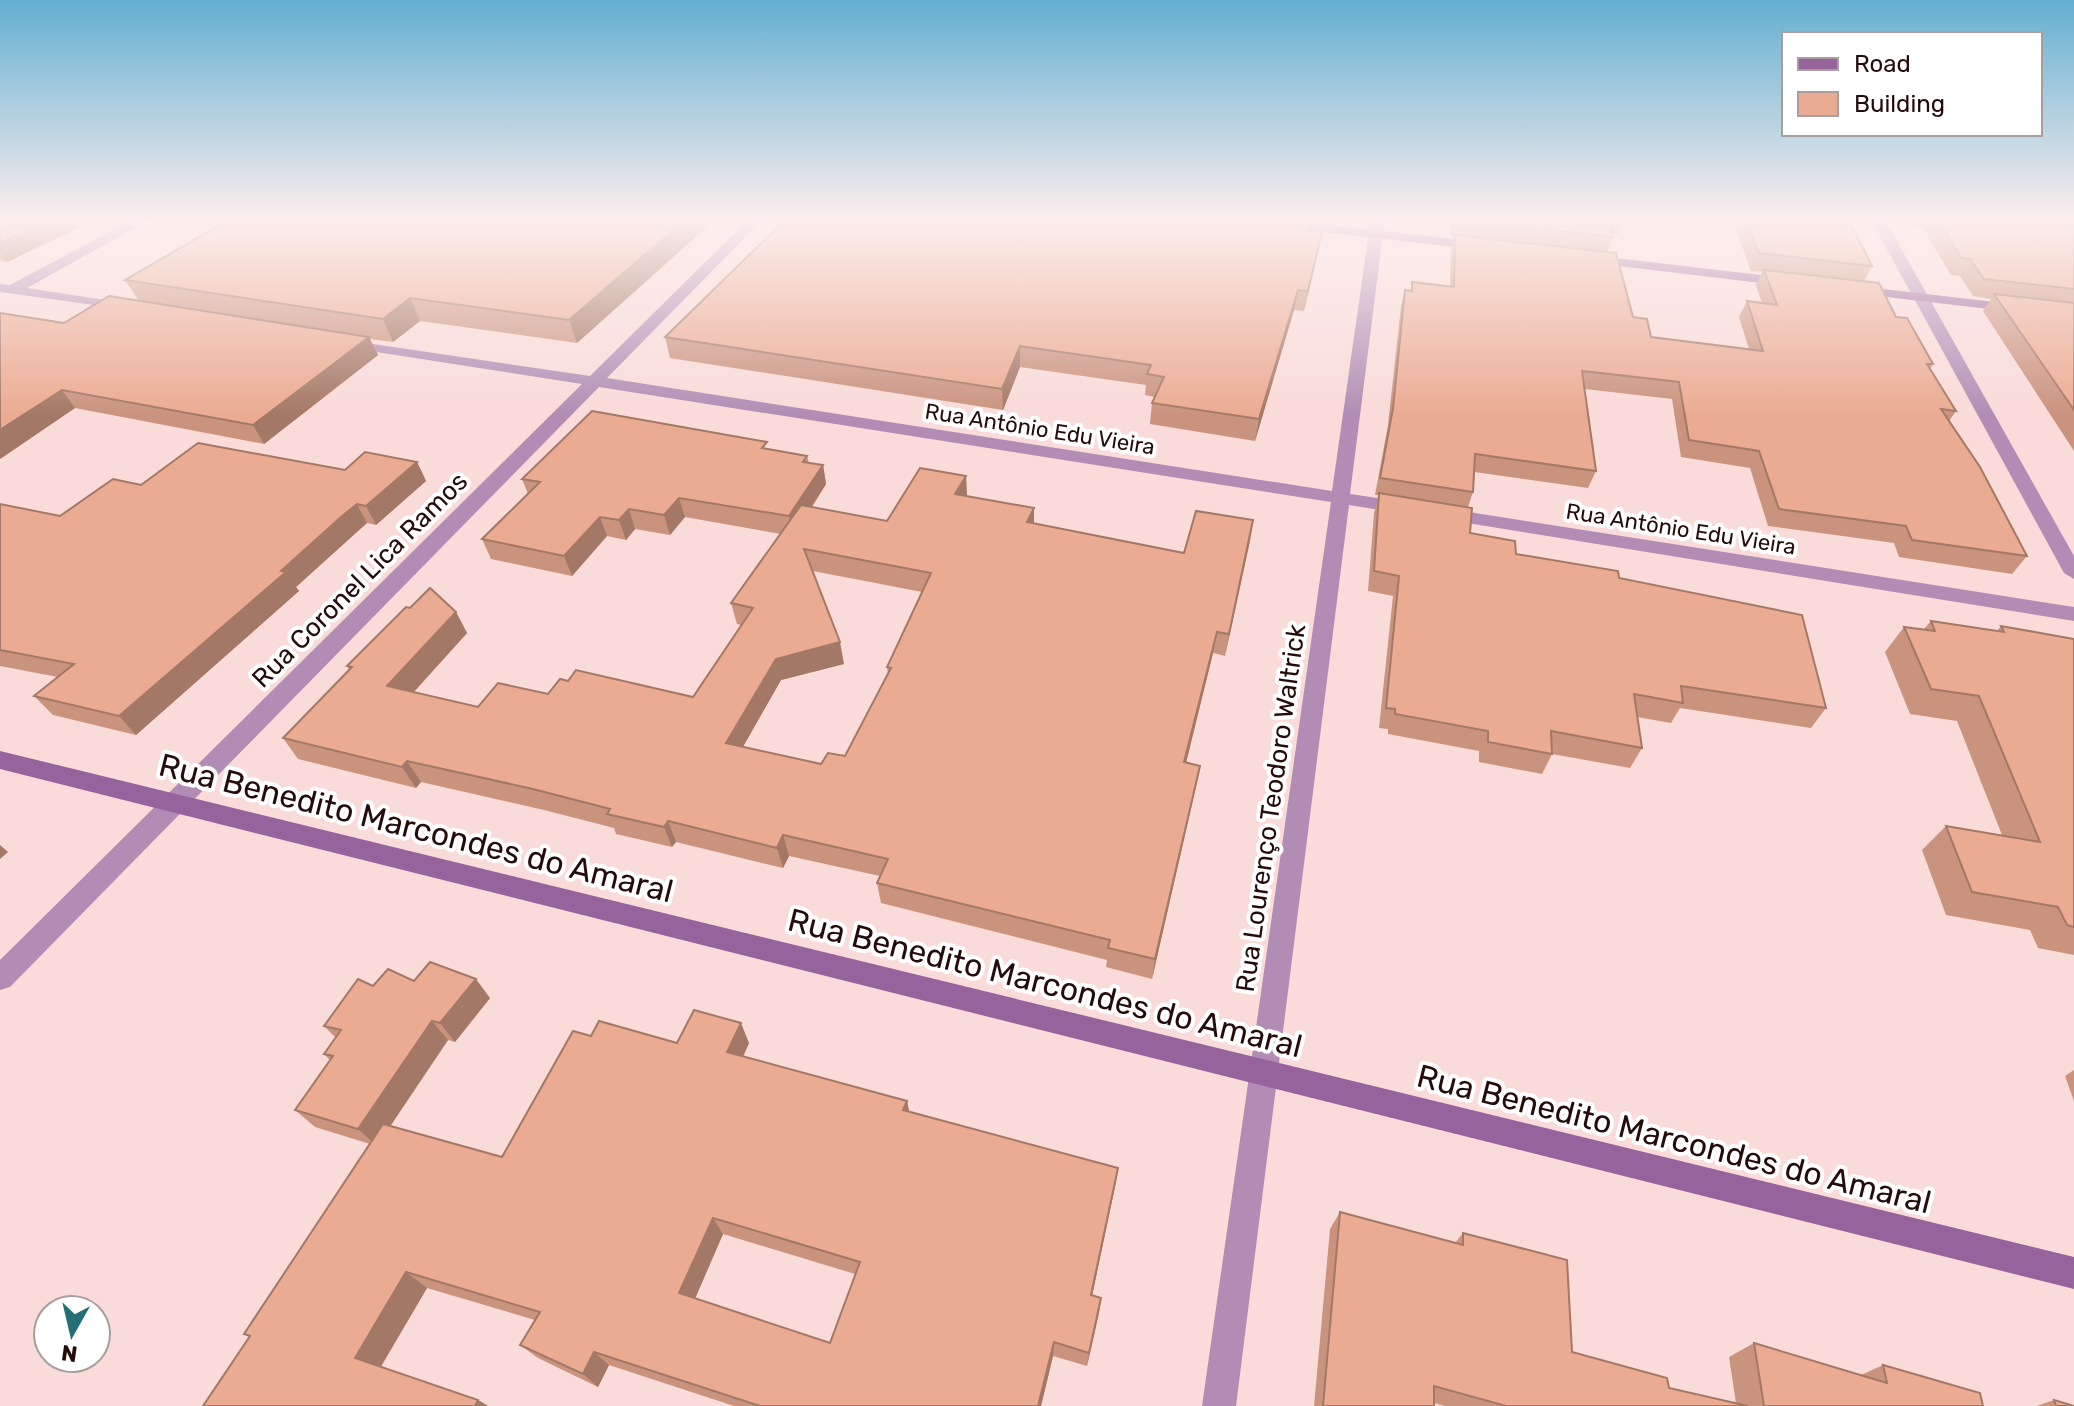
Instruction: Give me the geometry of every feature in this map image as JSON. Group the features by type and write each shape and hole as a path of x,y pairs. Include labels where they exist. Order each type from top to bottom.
{"main road":[{"path":"1846,289 2074,315"},
{"name":"Rua Benedito Marcondes do Amaral","path":"0,760 2074,1273"}],"street":[{"name":"Rua Coronel Lica Ramos","path":"0,978 692,284"},
{"name":"Rua Lourenço Teodoro Waltrick","path":"1219,1406 1369,284"},
{"path":"1913,284 2074,573"},
{"path":"4,291 138,310"},
{"name":"Rua Antônio Edu Vieira","path":"327,339 2074,614"}],"building":[{"path":"149,284 611,284 569,320 410,298 383,319"},
{"path":"720,284 1310,284 1308,291 1298,290 1259,419 1152,403 1164,377 1147,374 1151,365 1020,346 1002,389 665,337"},
{"path":"1412,284 1454,287 1454,284 1624,284 1633,317 1647,319 1651,337 1763,351 1747,301 1777,305 1769,284 1879,284 1896,317 1907,318 1933,364 1927,364 1956,411 1941,409 1980,467 2027,556 1912,540 1906,526 1779,509 1759,451 1689,440 1679,382 1582,371 1596,471 1475,454 1473,492 1380,478 1393,408 1405,290 1412,291"},
{"path":"2026,284 2074,284 2074,289"},
{"path":"1994,294 2074,303 2074,410"},
{"path":"109,296 369,337 253,425 62,390 0,430 0,313 64,323"},
{"path":"592,411 767,442 762,448 807,456 803,462 823,465 789,516 679,498 664,515 629,509 619,520 600,517 564,556 482,539 540,482 522,479"},
{"path":"198,443 345,470 365,452 417,462 366,506 357,504 341,517 281,571 286,572 119,716 34,696 74,664 0,650 0,504 60,516 113,479 141,485"},
{"path":"920,468 966,476 955,494 1034,508 1027,522 1184,553 1196,511 1253,520 1229,634 1217,632 1184,762 1200,766 1155,959 1108,948 1110,940 877,883 888,859 783,835 777,848 668,821 664,827 607,814 610,809 533,789 407,761 402,767 283,738 352,667 347,666 406,607 410,608 430,588 456,612 387,686 478,707 498,683 548,694 560,679 568,681 576,670 693,697 753,608 731,603 801,505 887,521","holes":["804,549 931,573 887,667 891,668 845,756 828,753 821,764 726,743 776,659 840,642"]},
{"path":"1379,493 1472,508 1470,533 1515,541 1516,554 1618,571 1619,578 1802,615 1826,708 1681,686 1683,703 1634,694 1642,748 1551,731 1552,754 1488,742 1488,731 1395,714 1395,709 1386,708 1399,576 1374,571"},
{"path":"1931,621 2004,632 2001,626 2074,639 2074,927 2067,925 2058,907 1972,892 1946,826 2040,842 1979,696 1931,689 1904,627 1935,631"},
{"path":"430,962 476,979 440,1023 432,1021 358,1129 295,1110 333,1056 324,1054 341,1030 324,1026 358,979 373,986 388,969 414,981"},
{"path":"694,1010 741,1023 727,1052 907,1101 903,1110 1118,1168 1091,1295 1101,1298 1089,1353 1054,1342 1038,1406 760,1406 594,1352 583,1374 520,1345 540,1312 406,1272 355,1358 478,1400 475,1406 203,1406 250,1336 244,1334 383,1124 502,1157 573,1031 591,1036 599,1021 677,1043","holes":["713,1218 860,1262 830,1343 679,1293"]},
{"path":"1340,1212 1463,1245 1463,1233 1567,1260 1572,1352 1667,1378 1669,1388 1748,1406 1506,1406 1434,1386 1434,1406 1323,1406"},
{"path":"1754,1343 1887,1383 1883,1365 1980,1393 1983,1406 1764,1406"},
{"path":"2054,1400 2074,1406 2056,1406"}]}
